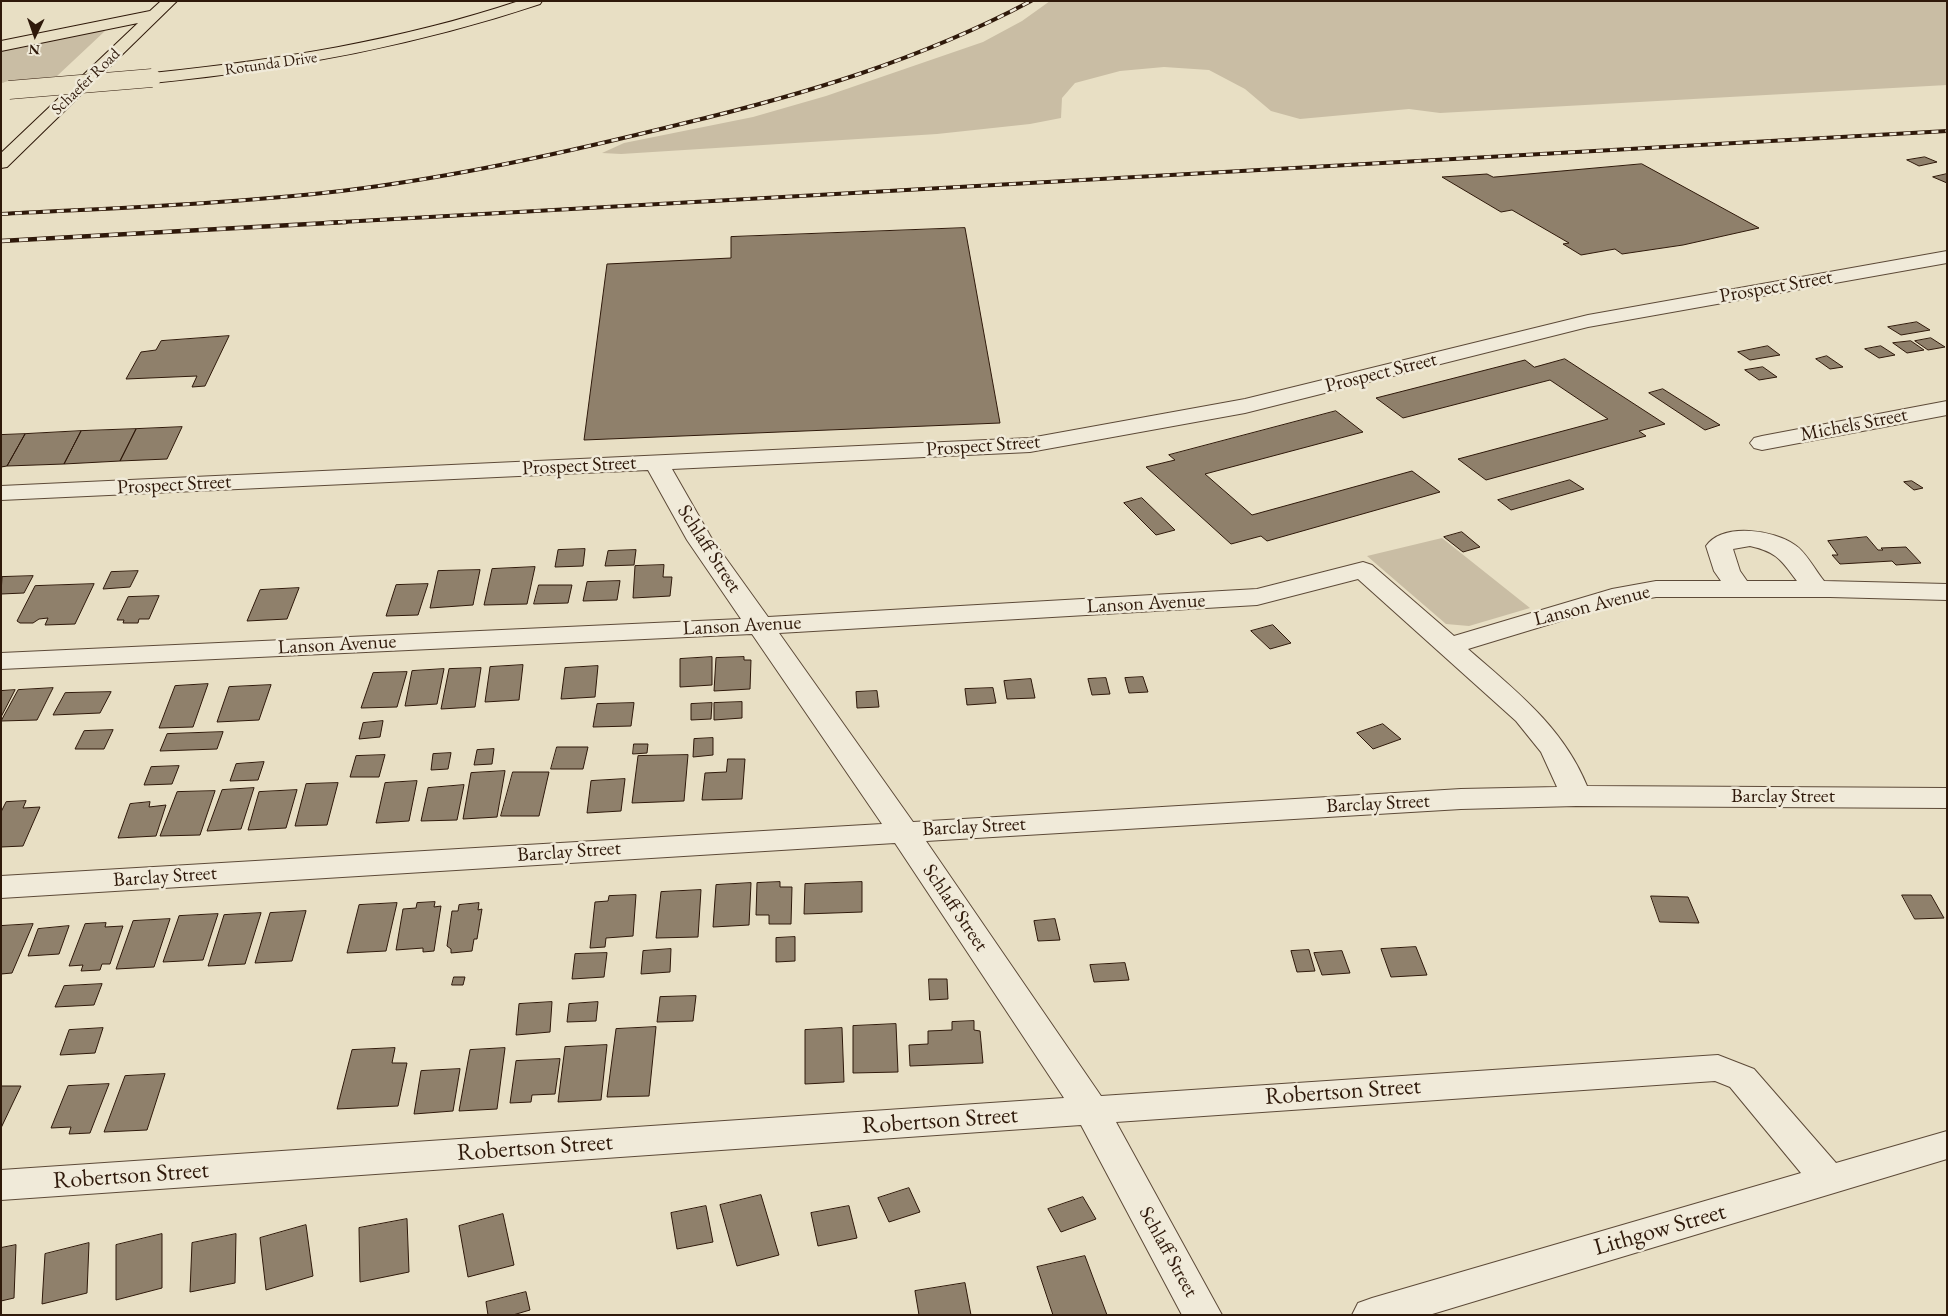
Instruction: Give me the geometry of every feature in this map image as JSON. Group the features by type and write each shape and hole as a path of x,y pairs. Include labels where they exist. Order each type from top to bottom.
{"main road":[{"name":"Schaefer Road","path":"1,163 170,1"},
{"name":"Rotunda Drive","path":"5,91 249,68 371,47 460,25 535,1"},
{"path":"1,46 82,28 156,15"}],"street":[{"name":"Prospect Street","path":"1,492 985,448 1072,440 1245,406 1588,321 1947,257"},
{"name":"Michels Street","path":"1762,443 1947,408"},
{"name":"Schlaff Street","path":"656,462 700,540 903,831 1090,1110 1202,1315"},
{"path":"1738,588 1727,571 1719,546 1729,540 1750,538 1775,544 1788,551 1816,589"},
{"name":"Lanson Avenue","path":"1,661 759,626 1257,598 1363,570 1526,715 1548,738 1558,754 1576,796"},
{"name":"Lanson Avenue","path":"1450,646 1633,592 1681,588 1947,592"},
{"name":"Barclay Street","path":"1,887 903,831 1461,799 1576,796 1947,798"},
{"name":"Robertson Street","path":"1,1185 1718,1068 1742,1078 1751,1086 1829,1180"},
{"name":"Lithgow Street","path":"1372,1315 1947,1145"}],"shaded area":[{"path":"1050,1 1947,1 1947,85 1440,113 1409,109 1300,119 1271,111 1245,89 1209,70 1164,67 1120,71 1075,83 1062,98 1061,118 1030,124 937,134 621,154 602,153 624,143 753,117 826,96 983,42 1022,21"},
{"path":"93,30 105,31 57,76 1,83 1,51"},
{"path":"1442,538 1530,608 1469,626 1446,624 1367,556"}],"building":[{"path":"1925,157 1937,162 1919,166 1907,160"},
{"path":"1642,164 1759,228 1683,245 1622,254 1615,249 1581,255 1563,244 1569,243 1512,210 1501,212 1442,177 1487,174 1493,177"},
{"path":"1947,174 1947,183 1933,177"},
{"path":"965,228 1000,423 584,440 607,264 731,258 731,237"},
{"path":"1917,322 1930,330 1901,335 1888,327"},
{"path":"229,336 205,386 192,387 197,376 126,379 141,352 156,350 161,341"},
{"path":"1931,338 1945,347 1928,350 1915,341"},
{"path":"1911,341 1924,350 1907,353 1893,343"},
{"path":"1768,346 1780,355 1750,360 1738,352"},
{"path":"1881,346 1895,355 1879,358 1865,349"},
{"path":"1827,356 1843,367 1830,369 1816,359"},
{"path":"1565,359 1665,424 1639,431 1646,436 1486,480 1458,459 1608,419 1550,380 1403,418 1376,398 1525,360 1534,367"},
{"path":"1763,367 1777,377 1759,380 1745,370"},
{"path":"1663,389 1720,425 1705,430 1649,393"},
{"path":"1336,411 1363,432 1205,474 1252,515 1412,471 1440,492 1267,541 1261,536 1231,544 1146,467 1175,460 1169,455"},
{"path":"182,427 167,459 120,461 136,429"},
{"path":"136,429 120,461 64,464 81,431"},
{"path":"81,431 64,464 7,466 25,434"},
{"path":"25,434 7,466 1,467 1,435"},
{"path":"1570,480 1584,489 1511,510 1498,500"},
{"path":"1912,481 1923,488 1914,490 1904,482"},
{"path":"1142,498 1175,530 1156,535 1124,503"},
{"path":"1462,532 1480,547 1463,552 1444,537"},
{"path":"1867,537 1878,550 1883,550 1881,548 1906,547 1921,563 1896,565 1892,561 1840,564 1832,555 1838,555 1828,541"},
{"path":"585,549 583,566 555,567 558,550"},
{"path":"636,550 634,565 605,566 608,551"},
{"path":"664,565 663,577 672,577 670,596 633,598 635,566"},
{"path":"535,567 527,604 484,605 492,569"},
{"path":"480,570 473,605 430,608 438,571"},
{"path":"138,571 130,587 103,589 111,572"},
{"path":"33,576 24,593 1,594 2,577"},
{"path":"620,581 617,600 583,601 587,582"},
{"path":"94,584 75,624 45,625 48,618 39,619 33,623 20,623 17,621 35,586"},
{"path":"428,584 418,615 386,616 396,585"},
{"path":"539,585 572,585 568,603 534,604"},
{"path":"299,588 287,619 247,621 260,590"},
{"path":"159,596 149,619 139,619 138,623 123,623 124,620 117,620 128,597"},
{"path":"1273,625 1291,643 1270,649 1251,631"},
{"path":"712,657 712,685 680,687 680,659"},
{"path":"744,657 744,660 751,660 750,689 714,691 716,658"},
{"path":"523,665 519,700 485,702 490,667"},
{"path":"598,666 595,697 561,699 565,668"},
{"path":"481,668 475,707 441,709 449,669"},
{"path":"444,669 437,704 405,706 412,671"},
{"path":"407,672 397,707 361,708 373,673"},
{"path":"1143,677 1148,692 1129,693 1125,678"},
{"path":"1106,678 1110,694 1092,695 1088,679"},
{"path":"1031,679 1035,698 1007,699 1004,681"},
{"path":"208,684 193,727 159,728 175,686"},
{"path":"271,685 259,720 217,722 229,687"},
{"path":"53,688 37,720 1,721 18,690"},
{"path":"993,688 996,703 967,705 965,689"},
{"path":"15,690 1,717 1,691"},
{"path":"877,691 879,707 857,708 856,692"},
{"path":"111,692 100,713 53,715 65,693"},
{"path":"742,702 742,718 714,720 714,703"},
{"path":"634,703 631,726 593,727 597,704"},
{"path":"712,703 711,719 691,720 691,704"},
{"path":"383,721 380,737 359,739 363,723"},
{"path":"1383,724 1401,739 1373,749 1357,733"},
{"path":"113,730 104,749 75,749 84,731"},
{"path":"223,732 217,749 160,751 167,734"},
{"path":"713,738 713,755 693,757 694,739"},
{"path":"634,744 648,744 647,753 633,754"},
{"path":"557,747 588,747 583,769 551,769"},
{"path":"494,749 492,764 474,765 477,750"},
{"path":"451,753 448,769 431,770 433,754"},
{"path":"385,755 379,777 350,777 356,756"},
{"path":"688,755 684,801 632,803 638,756"},
{"path":"728,759 745,759 742,799 702,800 705,773 726,772"},
{"path":"264,762 258,780 230,781 236,764"},
{"path":"179,766 172,784 144,785 151,767"},
{"path":"505,771 497,817 463,819 471,773"},
{"path":"513,772 549,772 539,816 501,816"},
{"path":"625,779 621,811 587,813 591,781"},
{"path":"417,781 409,821 376,823 385,783"},
{"path":"338,783 327,825 295,826 306,784"},
{"path":"464,785 457,820 421,821 428,788"},
{"path":"254,788 241,829 207,831 222,790"},
{"path":"297,790 286,828 248,830 259,792"},
{"path":"215,791 200,835 160,836 177,792"},
{"path":"26,801 23,808 40,807 23,846 1,847 1,812 6,802"},
{"path":"150,802 149,807 166,805 156,836 118,838 130,804"},
{"path":"780,882 780,887 792,887 791,924 769,924 769,915 756,915 757,883"},
{"path":"862,882 862,912 804,914 805,884"},
{"path":"751,883 749,925 713,927 716,885"},
{"path":"701,890 698,937 656,938 661,892"},
{"path":"636,895 633,936 606,938 605,947 590,948 595,902 608,901 609,896"},
{"path":"1902,895 1931,895 1944,918 1915,919"},
{"path":"1651,896 1688,897 1699,923 1660,922"},
{"path":"435,902 434,907 441,906 434,951 423,952 423,948 396,950 403,909 416,908 417,903"},
{"path":"397,903 386,951 347,953 359,905"},
{"path":"479,903 478,910 482,909 477,939 474,939 472,951 451,953 451,949 447,946 452,911 458,911 459,905"},
{"path":"306,911 292,961 255,963 270,913"},
{"path":"261,913 245,964 208,966 224,915"},
{"path":"218,914 203,960 163,962 179,916"},
{"path":"170,919 154,967 116,969 133,921"},
{"path":"1055,919 1060,940 1038,941 1034,921"},
{"path":"106,923 105,927 123,926 110,964 102,964 100,970 81,971 83,965 69,966 85,924"},
{"path":"33,924 12,973 1,974 1,926"},
{"path":"69,926 59,954 28,956 38,929"},
{"path":"795,937 795,961 776,962 776,938"},
{"path":"1416,947 1427,975 1391,977 1381,949"},
{"path":"671,949 670,972 641,974 643,951"},
{"path":"1309,950 1315,971 1297,972 1291,951"},
{"path":"1342,951 1350,973 1322,975 1314,953"},
{"path":"607,953 604,977 572,979 575,954"},
{"path":"1125,963 1129,980 1094,982 1090,965"},
{"path":"454,977 465,977 463,985 452,985"},
{"path":"929,979 947,979 948,999 930,1000"},
{"path":"102,984 94,1005 55,1007 64,986"},
{"path":"696,996 693,1021 657,1022 660,997"},
{"path":"552,1002 550,1032 516,1035 519,1004"},
{"path":"598,1002 596,1021 567,1022 569,1004"},
{"path":"974,1021 974,1030 980,1031 983,1063 910,1066 909,1045 928,1044 928,1031 952,1030 952,1022"},
{"path":"896,1024 898,1072 853,1073 853,1026"},
{"path":"656,1027 649,1096 607,1097 616,1029"},
{"path":"103,1028 95,1053 60,1055 69,1030"},
{"path":"842,1028 844,1082 805,1084 805,1030"},
{"path":"607,1045 601,1100 558,1102 565,1047"},
{"path":"395,1048 392,1063 407,1063 398,1106 337,1109 352,1050"},
{"path":"505,1048 497,1109 459,1111 470,1050"},
{"path":"560,1059 555,1094 532,1095 531,1102 510,1103 516,1061"},
{"path":"460,1069 453,1111 414,1114 421,1071"},
{"path":"165,1074 147,1130 104,1132 125,1076"},
{"path":"109,1084 90,1133 69,1134 71,1127 51,1128 68,1086"},
{"path":"1,1086 21,1086 1,1128"},
{"path":"909,1188 920,1212 889,1222 878,1198"},
{"path":"761,1195 779,1255 737,1266 720,1205"},
{"path":"1083,1197 1096,1219 1061,1232 1048,1209"},
{"path":"706,1206 713,1242 677,1249 671,1213"},
{"path":"849,1206 857,1238 818,1246 811,1213"},
{"path":"503,1214 514,1265 468,1277 459,1226"},
{"path":"407,1219 409,1272 360,1282 359,1228"},
{"path":"306,1225 313,1276 266,1290 260,1238"},
{"path":"162,1234 162,1288 116,1300 116,1245"},
{"path":"236,1234 235,1283 190,1292 192,1243"},
{"path":"89,1243 87,1293 42,1304 45,1254"},
{"path":"16,1245 14,1298 1,1301 1,1248"},
{"path":"1085,1256 1107,1315 1053,1315 1037,1267"},
{"path":"965,1283 971,1315 919,1315 915,1291"},
{"path":"526,1292 530,1310 513,1315 488,1315 486,1302"}],"railway":[{"path":"1,214 171,205 341,191 427,179 512,163 726,113 816,88 860,74 946,41 1031,1"},
{"path":"324,223 1947,131"},
{"path":"1,241 346,222"}]}
